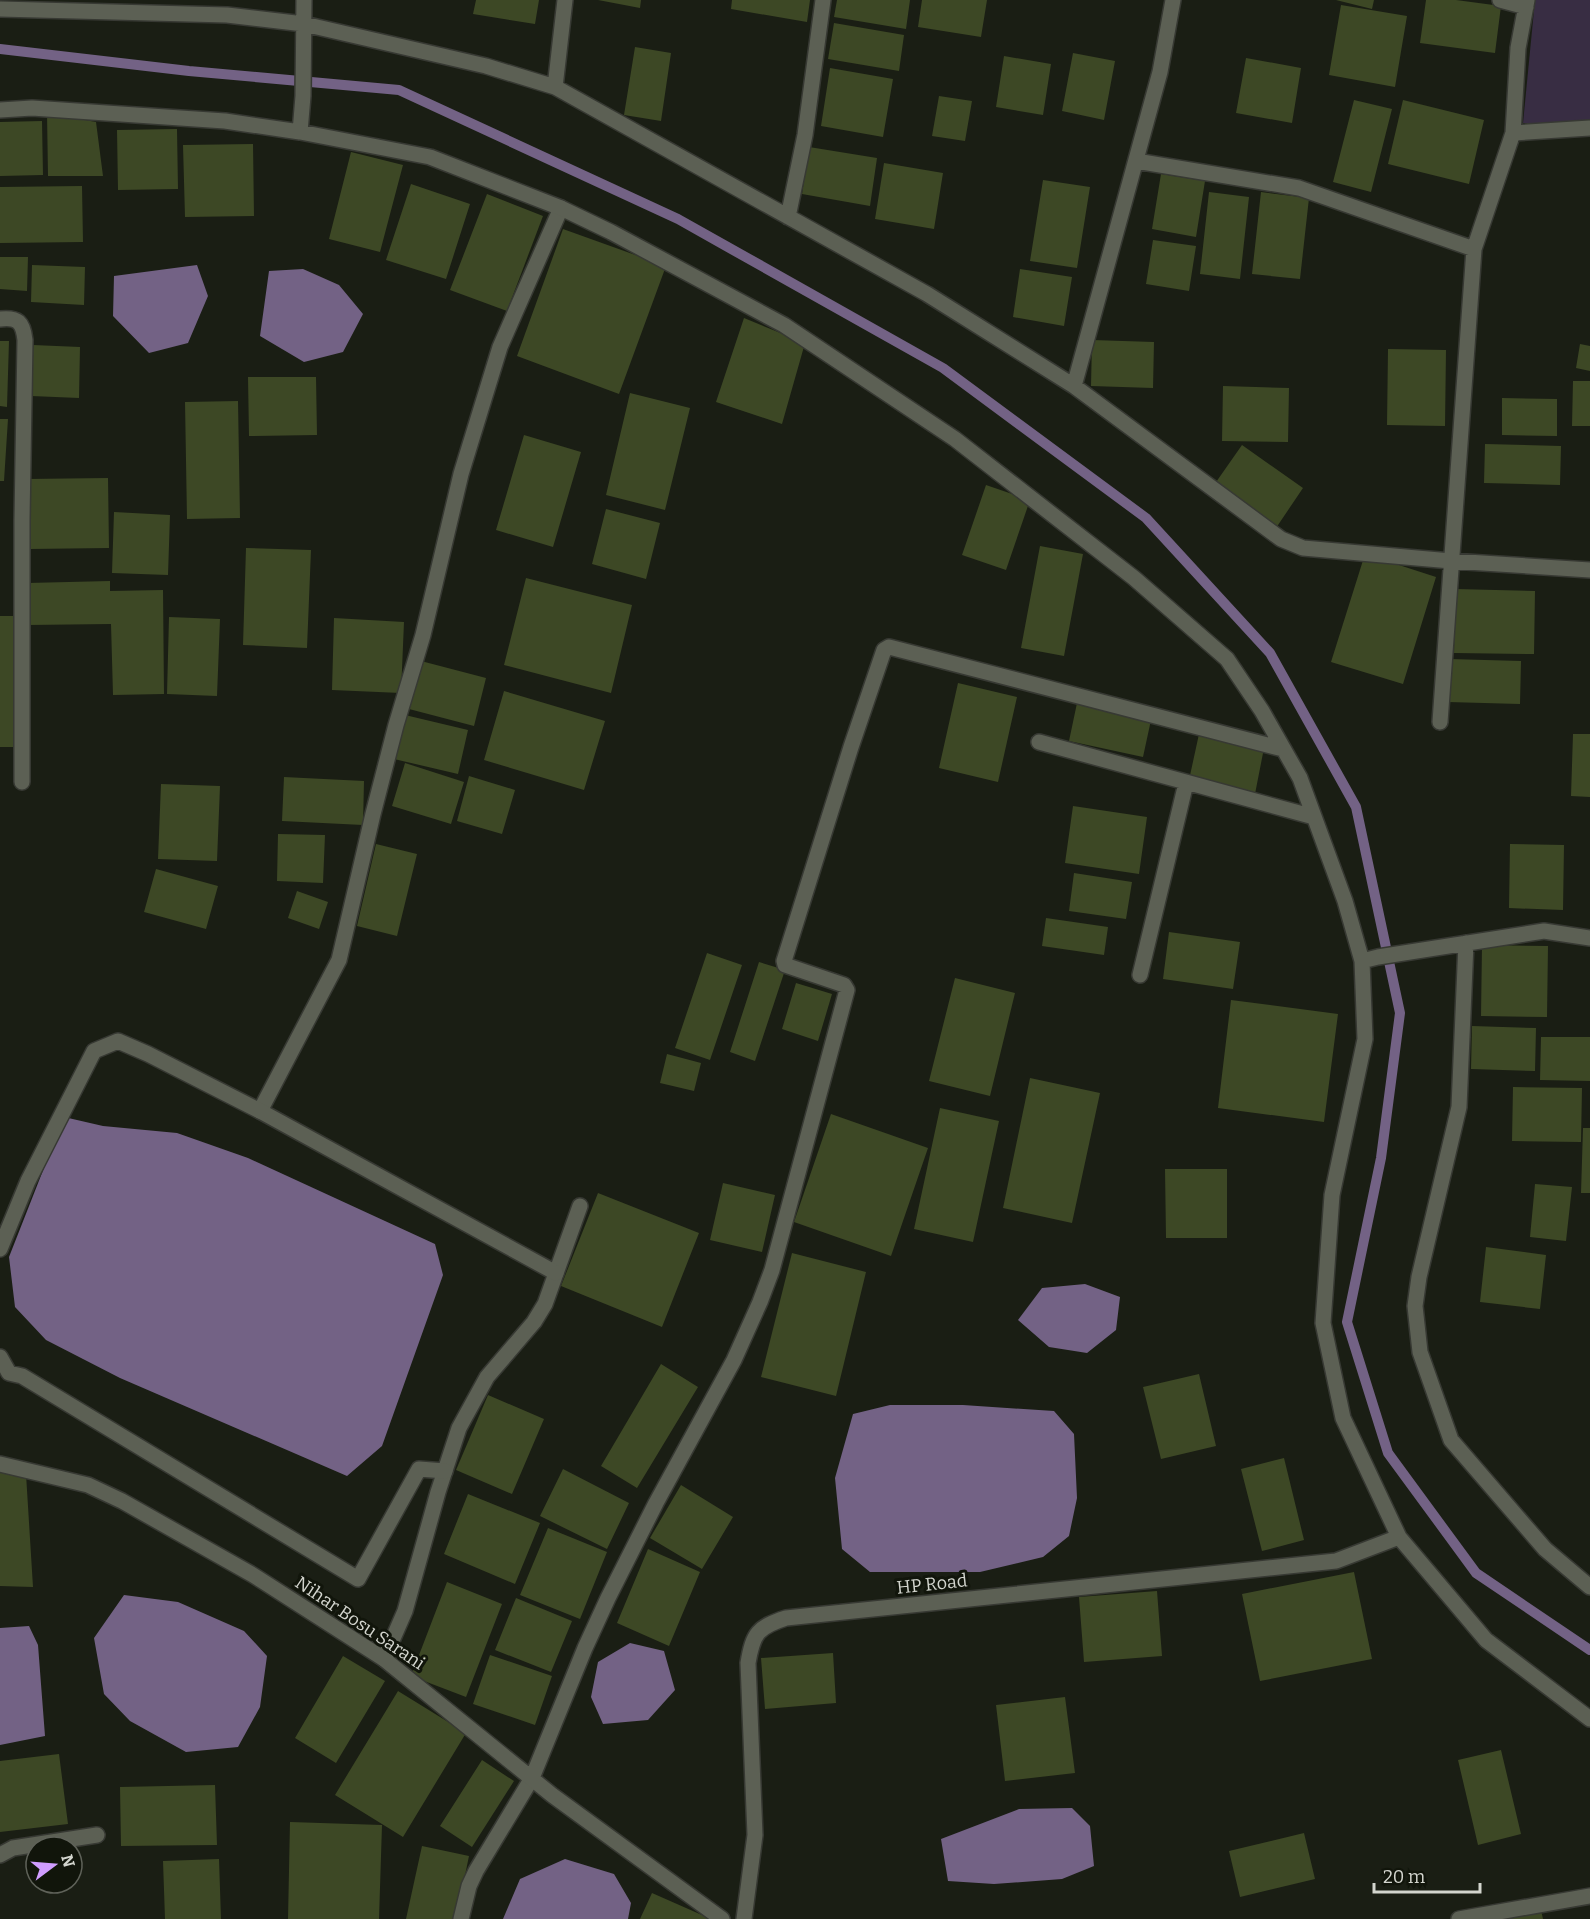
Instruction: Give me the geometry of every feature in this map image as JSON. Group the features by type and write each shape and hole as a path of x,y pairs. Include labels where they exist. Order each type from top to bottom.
{"street":[{"path":"300,132 303,96 304,0"},
{"path":"555,87 564,0"},
{"path":"788,217 806,135 824,0"},
{"path":"1074,386 1160,72 1173,0"},
{"path":"1440,722 1474,249 1513,133 1518,48 1526,4 1500,0"},
{"path":"0,9 46,5 227,15 304,24 486,66 555,87 927,294 1074,386 1281,538 1303,548 1590,570"},
{"path":"0,110 32,108 213,120 300,132 429,157 561,208 611,232 784,325 955,439 1134,578 1227,659 1262,711 1300,778 1345,901 1362,962 1365,1039 1332,1195 1323,1323 1343,1418 1399,1537 1486,1640 1590,1719"},
{"path":"1513,133 1590,128"},
{"path":"1136,161 1299,188 1474,249"},
{"path":"261,1111 339,960 393,736 423,635 461,474 500,347 561,208"},
{"path":"0,319 11,318 18,321 23,329 25,340 22,782"},
{"path":"461,1919 469,1886 476,1871 532,1778 608,1598 656,1503 734,1360 772,1270 847,990 844,985 785,965 784,961 884,650 890,647 1283,749"},
{"path":"1039,742 1314,817"},
{"path":"1140,975 1186,783"},
{"path":"1362,962 1378,957 1544,931 1590,938"},
{"path":"1466,943 1459,1107 1419,1277 1415,1306 1420,1352 1451,1440 1545,1549 1590,1587"},
{"path":"0,1249 28,1181 94,1052 118,1041 261,1111 556,1273"},
{"path":"384,1659 405,1611 459,1428 487,1377 534,1322 545,1304 580,1206"},
{"path":"0,1357 9,1373 22,1376 358,1579 419,1469 445,1471"},
{"name":"Nihar Bosu Sarani","path":"0,1464 88,1485 122,1501 253,1575 384,1659 532,1778 722,1919"},
{"name":"HP Road","path":"744,1919 755,1835 748,1663 752,1640 765,1625 786,1618 1336,1561 1399,1537"},
{"path":"0,1855 13,1848 97,1834"},
{"path":"1459,1919 1590,1896"}],"shaded area":[{"path":"1535,0 1590,0 1590,125 1523,123"},
{"path":"197,265 208,296 188,343 149,353 113,316 114,276"},
{"path":"303,269 339,285 363,314 343,352 304,362 260,336 269,271"},
{"path":"64,1117 103,1126 177,1133 248,1158 435,1244 443,1275 382,1446 347,1476 120,1378 46,1340 15,1307 9,1257"},
{"path":"1085,1284 1120,1297 1116,1330 1087,1353 1049,1347 1018,1320 1042,1288"},
{"path":"890,1405 963,1405 1054,1411 1074,1434 1077,1498 1069,1536 1043,1557 980,1572 870,1572 842,1549 835,1478 853,1414"},
{"path":"124,1595 178,1602 244,1631 267,1656 260,1707 238,1747 186,1752 130,1721 104,1694 94,1638"},
{"path":"29,1626 38,1645 45,1736 0,1745 0,1628"},
{"path":"630,1643 664,1651 675,1690 648,1720 603,1724 591,1697 598,1662"},
{"path":"1072,1808 1090,1826 1094,1866 1062,1879 994,1884 948,1881 941,1839 1019,1809"},
{"path":"565,1859 614,1874 631,1903 628,1919 503,1919 520,1879"}],"building":[{"path":"476,0 539,0 535,24 473,14"},
{"path":"598,0 641,0 640,8"},
{"path":"732,0 810,0 807,22 731,9"},
{"path":"837,0 910,0 906,29 834,17"},
{"path":"922,0 987,0 981,37 918,27"},
{"path":"1336,0 1374,0 1372,9"},
{"path":"1426,0 1456,0 1501,6 1495,53 1420,43"},
{"path":"1341,5 1407,16 1395,87 1329,75"},
{"path":"834,23 904,35 899,71 828,59"},
{"path":"635,47 671,53 661,121 624,115"},
{"path":"1073,53 1115,61 1104,120 1062,111"},
{"path":"1004,56 1051,64 1043,115 996,107"},
{"path":"1246,58 1301,68 1292,123 1236,113"},
{"path":"830,68 893,79 883,137 821,126"},
{"path":"939,96 972,101 965,141 932,136"},
{"path":"1354,100 1392,109 1371,192 1333,182"},
{"path":"1403,100 1484,120 1469,184 1388,164"},
{"path":"47,113 96,122 103,176 48,176"},
{"path":"42,121 43,175 0,176 0,122"},
{"path":"177,129 178,189 118,190 117,130"},
{"path":"253,144 254,216 185,217 183,145"},
{"path":"809,147 877,158 870,206 802,194"},
{"path":"351,152 403,165 380,252 329,239"},
{"path":"884,163 943,173 934,229 875,219"},
{"path":"1161,174 1205,181 1196,237 1152,229"},
{"path":"1043,180 1090,187 1077,268 1030,261"},
{"path":"411,184 470,204 446,279 386,260"},
{"path":"82,186 83,242 0,243 0,187"},
{"path":"1209,192 1249,197 1240,279 1200,274"},
{"path":"1261,192 1309,198 1300,279 1252,274"},
{"path":"487,194 543,216 507,311 450,290"},
{"path":"563,229 666,266 619,394 517,356"},
{"path":"1153,240 1196,246 1189,291 1146,284"},
{"path":"0,257 28,257 27,291 0,289"},
{"path":"32,265 85,267 84,305 31,302"},
{"path":"1020,269 1072,277 1064,326 1013,317"},
{"path":"744,318 805,343 782,424 716,402"},
{"path":"1092,340 1154,342 1153,388 1091,386"},
{"path":"0,341 9,341 7,407 0,406"},
{"path":"1580,344 1590,346 1590,371 1576,368"},
{"path":"33,345 80,347 79,398 31,396"},
{"path":"1388,349 1446,350 1445,426 1387,425"},
{"path":"248,377 316,377 317,435 249,436"},
{"path":"1573,381 1590,381 1590,426 1572,426"},
{"path":"1223,386 1289,388 1288,442 1222,441"},
{"path":"630,393 690,408 665,510 606,495"},
{"path":"1502,398 1557,399 1557,436 1502,435"},
{"path":"238,401 240,518 187,519 185,402"},
{"path":"0,419 8,419 4,481 0,481"},
{"path":"524,435 581,452 553,547 496,530"},
{"path":"1485,444 1561,446 1560,485 1484,483"},
{"path":"1242,445 1303,488 1276,528 1214,485"},
{"path":"108,478 109,548 29,549 27,479"},
{"path":"986,485 1030,500 1006,570 962,555"},
{"path":"606,509 660,523 646,579 592,564"},
{"path":"114,512 170,515 168,575 112,573"},
{"path":"1040,546 1083,554 1064,656 1021,648"},
{"path":"246,548 311,550 307,648 243,645"},
{"path":"1365,554 1436,577 1403,684 1331,662"},
{"path":"526,578 632,605 611,693 504,665"},
{"path":"110,581 110,591 163,590 164,694 113,695 111,624 28,625 27,583"},
{"path":"1455,589 1535,591 1534,654 1454,653"},
{"path":"0,616 16,616 17,747 0,747"},
{"path":"169,617 220,619 217,696 167,694"},
{"path":"334,618 404,622 401,693 332,690"},
{"path":"1449,659 1521,661 1520,704 1448,702"},
{"path":"421,661 486,678 474,726 409,709"},
{"path":"958,683 1017,697 998,782 939,768"},
{"path":"504,691 605,721 584,790 484,760"},
{"path":"1077,703 1151,720 1143,757 1069,741"},
{"path":"405,715 468,730 458,774 394,759"},
{"path":"1199,734 1264,748 1255,794 1189,780"},
{"path":"1573,734 1590,734 1590,797 1571,796"},
{"path":"405,763 464,782 451,824 392,806"},
{"path":"469,776 515,790 502,834 457,821"},
{"path":"284,777 364,781 363,825 282,821"},
{"path":"161,784 220,786 217,861 158,859"},
{"path":"1073,806 1147,817 1139,874 1065,863"},
{"path":"278,834 325,835 323,883 277,881"},
{"path":"376,844 417,854 397,936 357,926"},
{"path":"1510,844 1564,845 1563,910 1509,908"},
{"path":"156,869 218,886 206,929 144,912"},
{"path":"1074,873 1132,882 1126,919 1069,911"},
{"path":"297,891 328,902 319,929 288,918"},
{"path":"1046,918 1108,927 1104,955 1042,946"},
{"path":"1169,932 1240,942 1233,989 1163,979"},
{"path":"1482,945 1548,946 1547,1017 1481,1016"},
{"path":"707,953 742,965 710,1060 675,1048"},
{"path":"759,962 785,970 755,1061 730,1052"},
{"path":"955,978 1015,993 990,1096 929,1081"},
{"path":"796,983 832,994 818,1041 782,1029"},
{"path":"1231,1000 1338,1014 1324,1122 1218,1108"},
{"path":"1472,1026 1536,1028 1535,1071 1471,1069"},
{"path":"1541,1037 1590,1037 1590,1081 1540,1080"},
{"path":"667,1054 701,1063 694,1091 660,1083"},
{"path":"1030,1078 1100,1093 1072,1223 1003,1208"},
{"path":"1513,1087 1582,1088 1581,1142 1512,1141"},
{"path":"940,1108 999,1121 973,1242 914,1229"},
{"path":"831,1114 928,1148 891,1256 794,1222"},
{"path":"1583,1128 1590,1128 1590,1193 1581,1193"},
{"path":"1165,1169 1227,1169 1227,1238 1166,1238"},
{"path":"723,1183 775,1195 762,1252 710,1240"},
{"path":"1535,1184 1572,1187 1566,1241 1530,1237"},
{"path":"598,1193 699,1233 662,1327 561,1286"},
{"path":"1486,1247 1546,1255 1540,1309 1480,1302"},
{"path":"792,1253 866,1272 836,1396 761,1377"},
{"path":"661,1364 698,1387 637,1488 601,1466"},
{"path":"1199,1374 1216,1446 1161,1459 1143,1387"},
{"path":"488,1395 544,1419 512,1494 456,1470"},
{"path":"1284,1458 1304,1540 1262,1551 1241,1469"},
{"path":"563,1469 629,1503 607,1549 540,1516"},
{"path":"0,1471 26,1474 33,1587 0,1586"},
{"path":"681,1485 733,1517 702,1569 650,1538"},
{"path":"468,1494 540,1523 515,1584 444,1554"},
{"path":"548,1528 607,1552 580,1619 520,1595"},
{"path":"648,1549 700,1572 669,1646 617,1623"},
{"path":"1354,1572 1372,1659 1260,1681 1242,1594"},
{"path":"447,1582 502,1604 466,1697 411,1676"},
{"path":"1157,1591 1162,1656 1084,1662 1079,1597"},
{"path":"516,1598 572,1621 551,1672 495,1650"},
{"path":"833,1653 836,1703 765,1709 761,1658"},
{"path":"490,1655 552,1676 535,1725 473,1704"},
{"path":"343,1656 385,1681 336,1763 295,1738"},
{"path":"398,1691 466,1733 403,1837 335,1795"},
{"path":"1065,1697 1075,1773 1005,1781 996,1705"},
{"path":"1501,1750 1521,1834 1478,1845 1458,1760"},
{"path":"59,1754 68,1824 0,1832 0,1761"},
{"path":"482,1760 514,1781 472,1847 440,1826"},
{"path":"215,1785 217,1845 121,1846 120,1787"},
{"path":"290,1822 382,1825 379,1919 288,1919"},
{"path":"1304,1833 1315,1879 1240,1897 1229,1851"},
{"path":"422,1846 469,1856 456,1919 406,1919"},
{"path":"219,1859 221,1919 165,1919 163,1861"},
{"path":"652,1893 711,1919 640,1919"},
{"path":"1540,1906 1543,1919 1503,1919 1501,1913"}],"waterway":[{"path":"0,49 189,71 399,90 678,219 943,368 1146,518 1270,653 1356,807 1400,1013 1381,1158 1347,1322 1388,1453 1476,1573 1590,1650"}]}
